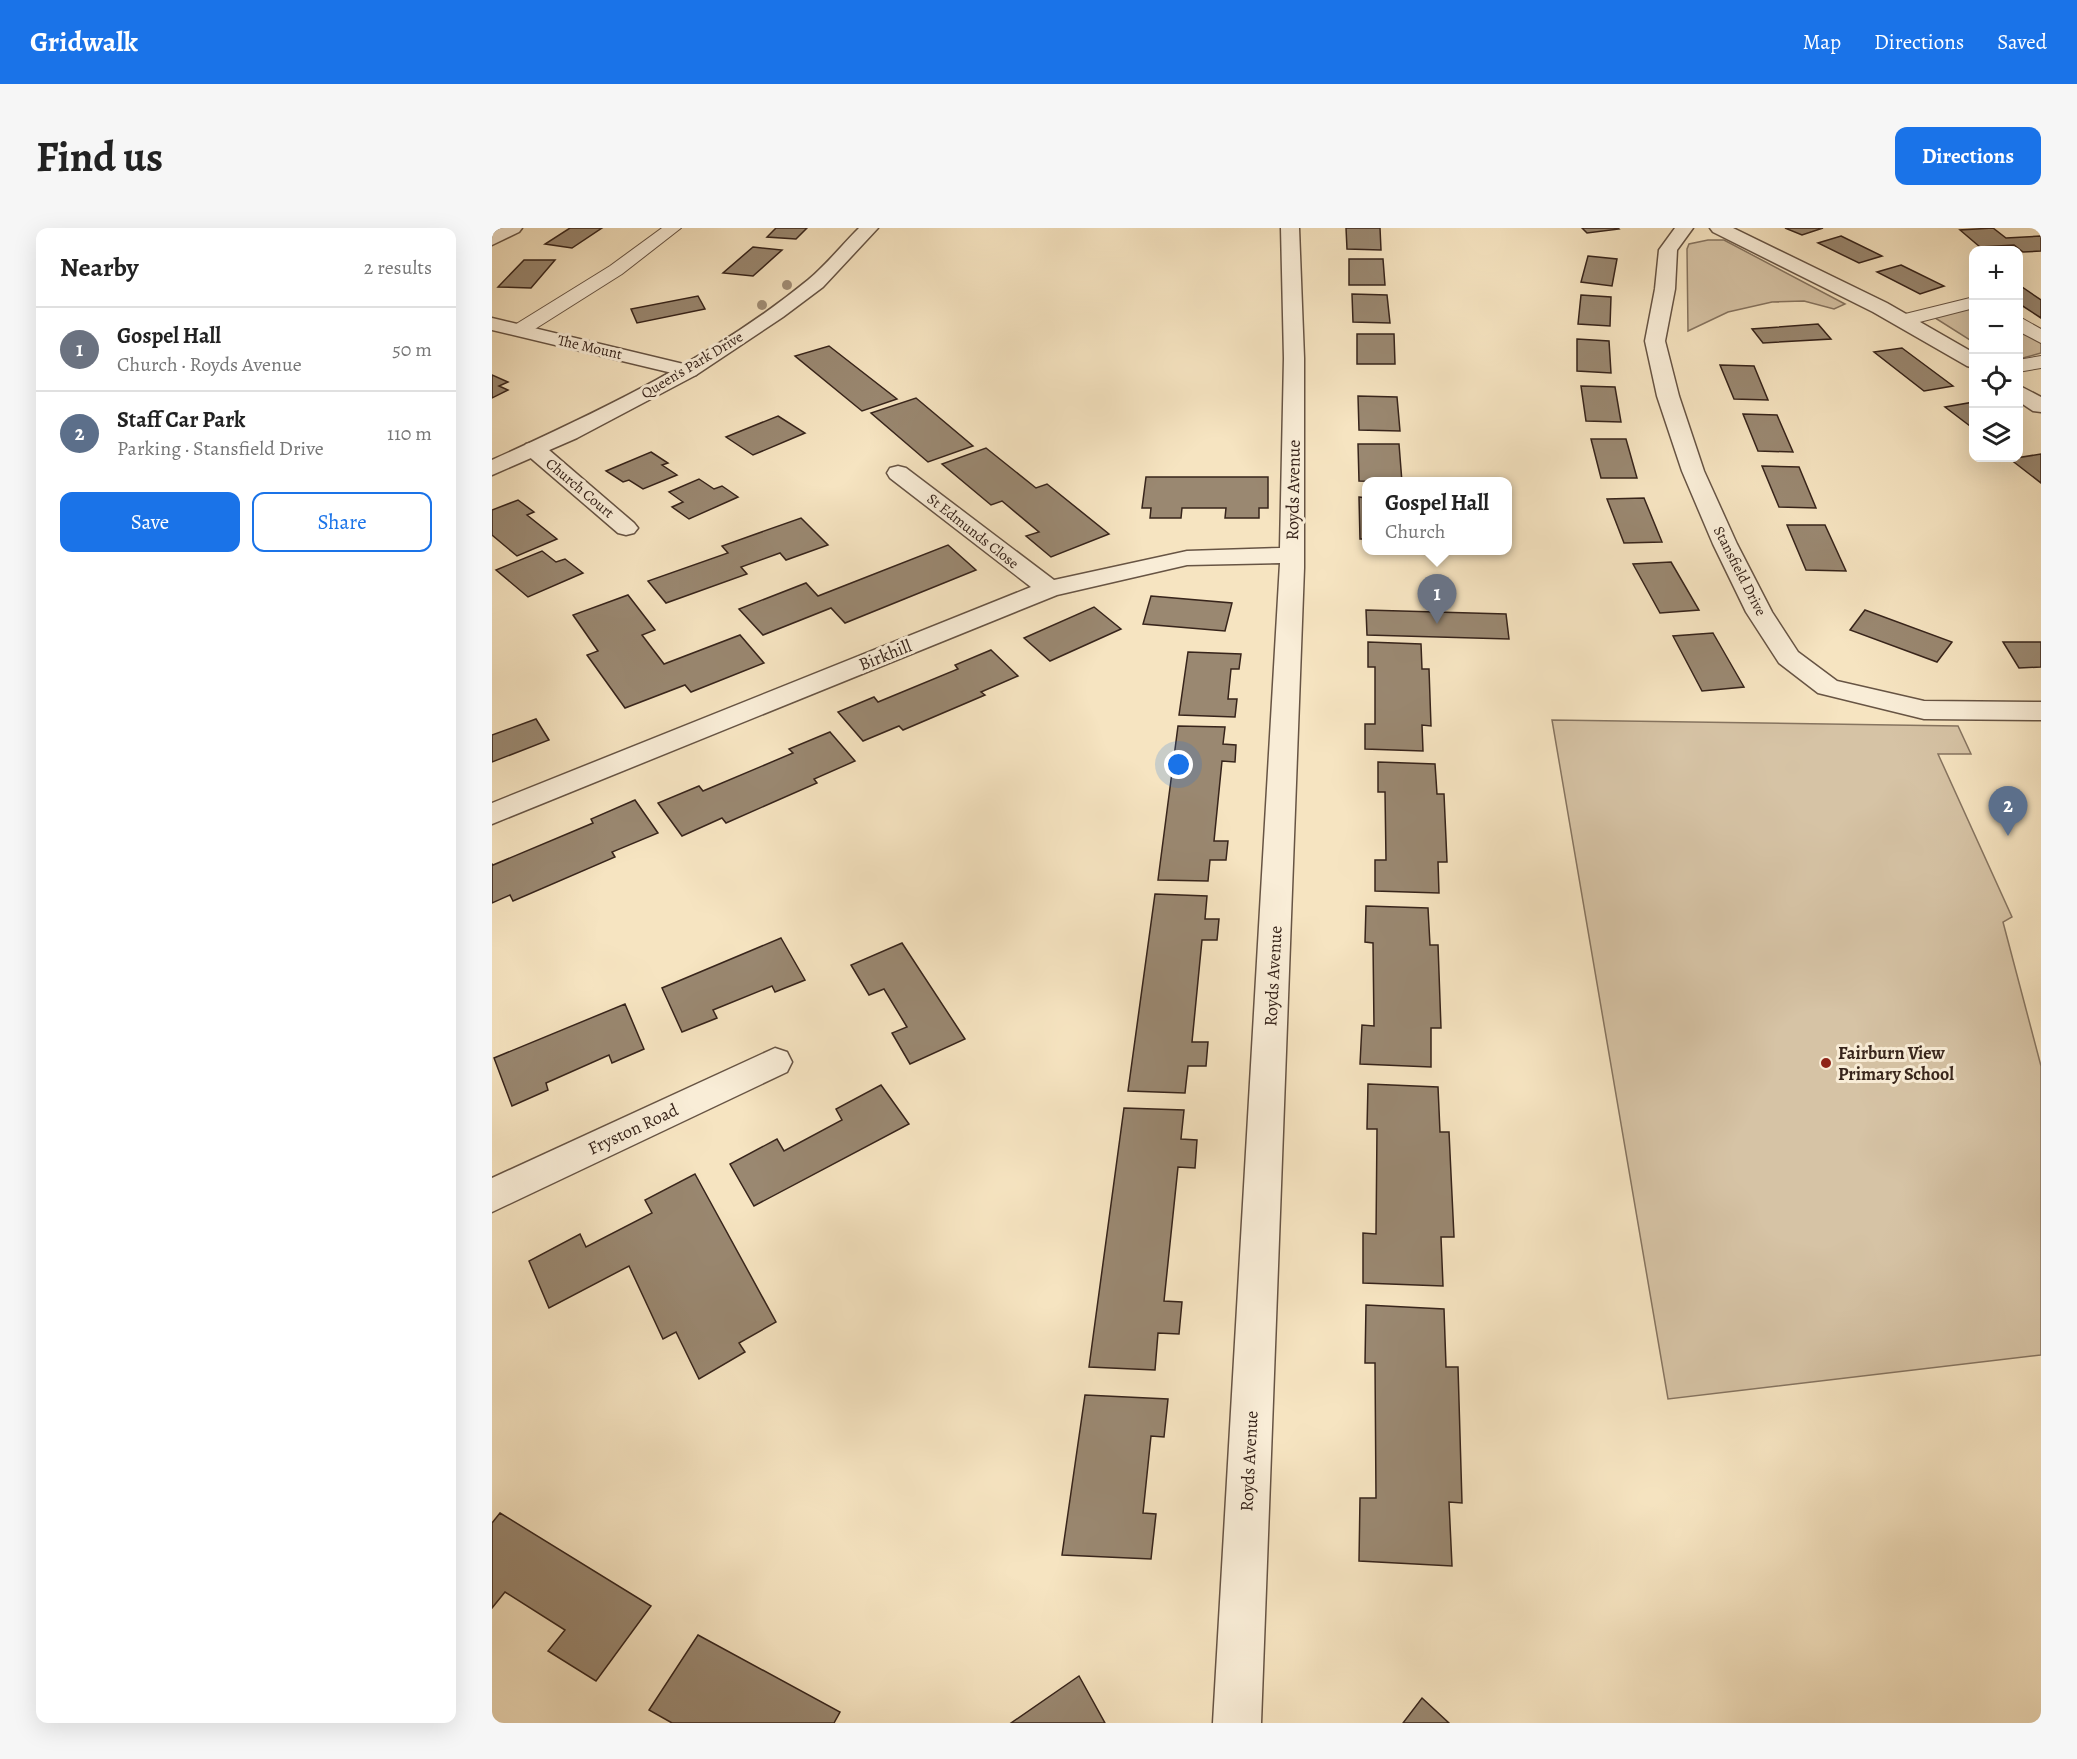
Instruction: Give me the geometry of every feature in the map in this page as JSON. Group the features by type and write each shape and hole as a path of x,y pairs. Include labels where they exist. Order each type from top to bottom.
{"street":[{"path":"492,240 513,228"},
{"name":"Queen's Park Drive","path":"492,468 569,433 689,371 776,313 816,283 869,228"},
{"name":"Royds Avenue","path":"1237,1723 1292,555 1294,358 1290,228"},
{"name":"Stansfield Drive","path":"1684,228 1668,250 1665,289 1655,341 1693,471 1725,544 1759,612 1788,657 1828,687 1924,710 2041,711"},
{"path":"1719,228 1826,278 1904,320 1969,359"},
{"name":"The Mount","path":"492,324 689,371"},
{"path":"2023,394 2041,406"},
{"name":"Church Court","path":"534,449 626,528"},
{"name":"St Edmunds Close","path":"898,473 1049,589"},
{"name":"Birkhill","path":"492,814 1049,589 1187,558 1292,555"},
{"name":"Fryston Road","path":"492,1196 775,1062"}],"lane":[{"path":"520,330 616,270 673,228"},
{"path":"1904,320 1969,303"},
{"path":"2023,325 2041,337"},
{"path":"2023,365 2041,362"}],"shaded area":[{"path":"1708,240 1724,240 1845,304 1834,309 1804,301 1772,302 1728,312 1688,331 1687,249 1689,244"},
{"path":"1969,307 1969,339 1932,316"},
{"path":"2023,330 2041,342 2041,353 2023,358"},
{"name":"Fairburn View Primary School","path":"1552,720 1958,726 1971,754 1938,754 2012,917 2003,922 2041,1066 2041,1355 1668,1399"}],"building":[{"path":"570,228 602,228 572,248 545,244"},
{"path":"776,228 807,228 796,239 767,237"},
{"path":"1346,228 1380,228 1381,250 1347,249"},
{"path":"1582,228 1618,228 1619,229 1587,233"},
{"path":"1785,228 1823,228 1802,235"},
{"path":"1993,228 2006,238 2041,236 2041,251 2023,252 2023,246 2014,245 1979,246 1960,230"},
{"path":"1841,236 1882,256 1859,263 1818,243"},
{"path":"753,247 782,250 753,276 723,273"},
{"path":"1588,256 1617,259 1612,286 1581,282"},
{"path":"1349,259 1383,259 1385,285 1349,285"},
{"path":"524,260 555,260 531,288 498,287"},
{"path":"1901,265 1944,286 1920,294 1877,272"},
{"path":"2023,288 2041,300 2041,318 2023,306"},
{"path":"1352,294 1387,295 1390,323 1353,322"},
{"path":"1581,295 1611,297 1610,326 1578,324"},
{"path":"698,296 705,309 637,323 631,309"},
{"path":"1818,324 1831,339 1763,343 1752,329"},
{"path":"1357,334 1394,334 1395,364 1357,364"},
{"path":"1577,339 1609,341 1611,373 1577,371"},
{"path":"829,346 897,399 862,411 795,356"},
{"path":"1902,348 1953,386 1924,391 1874,352"},
{"path":"1720,365 1754,366 1768,400 1734,399"},
{"path":"492,375 508,382 499,386 508,390 492,398"},
{"path":"1581,386 1615,387 1621,422 1586,421"},
{"path":"1358,396 1397,397 1400,431 1359,430"},
{"path":"916,398 973,446 928,462 871,413"},
{"path":"1969,403 1969,425 1945,407"},
{"path":"1743,414 1777,415 1793,452 1758,451"},
{"path":"778,416 805,433 753,455 726,437"},
{"path":"1591,439 1626,439 1637,478 1601,478"},
{"path":"1358,444 1399,444 1402,477 1362,477 1362,481 1359,481"},
{"path":"986,448 1036,488 1047,484 1109,534 1051,557 1026,536 1039,532 1002,501 991,505 942,464"},
{"path":"651,452 668,463 662,465 677,475 643,489 629,480 623,482 606,471"},
{"path":"2041,454 2041,483 2014,462 2023,462 2023,457"},
{"path":"1762,466 1799,467 1816,508 1779,507"},
{"path":"1146,477 1268,477 1268,508 1259,508 1259,518 1225,518 1226,508 1182,508 1181,518 1150,518 1151,508 1142,508"},
{"path":"699,479 714,489 722,486 738,497 689,519 672,507 683,502 669,492"},
{"path":"1359,497 1362,497 1362,539 1360,539"},
{"path":"1644,498 1662,542 1624,543 1607,499"},
{"path":"518,500 534,512 527,515 557,539 517,556 492,535 492,510"},
{"path":"801,518 828,545 786,560 780,553 741,567 747,574 666,603 648,581 728,553 722,546"},
{"path":"1787,525 1825,525 1846,571 1806,570"},
{"path":"948,545 976,570 845,623 831,608 763,635 739,609 806,583 818,596"},
{"path":"542,551 556,562 565,559 583,573 528,597 496,570"},
{"path":"1671,562 1699,610 1660,613 1633,564"},
{"path":"628,595 655,630 642,635 664,664 740,635 764,663 691,692 685,685 625,708 587,655 598,651 573,615"},
{"path":"1151,596 1232,603 1225,631 1143,624"},
{"path":"1094,607 1121,629 1050,661 1024,638"},
{"path":"1366,610 1506,614 1509,639 1367,635"},
{"path":"1865,610 1952,642 1937,662 1850,630"},
{"path":"1713,633 1744,687 1702,691 1673,636"},
{"path":"1368,642 1421,644 1422,669 1429,669 1431,726 1422,725 1423,751 1365,749 1365,724 1375,724 1375,667 1368,667"},
{"path":"2003,642 2041,642 2041,667 2019,668"},
{"path":"991,650 1018,676 981,692 985,695 903,730 899,726 863,741 838,712 874,697 878,702 958,669 955,665"},
{"path":"1188,652 1241,654 1239,669 1231,669 1228,699 1237,699 1235,717 1179,715"},
{"path":"536,719 549,740 492,762 492,735"},
{"path":"1178,726 1225,727 1223,744 1236,745 1235,762 1222,761 1214,841 1228,841 1226,860 1210,860 1208,881 1158,880"},
{"path":"830,732 855,761 814,779 817,783 726,823 722,818 682,836 658,803 699,786 703,791 793,753 789,749"},
{"path":"1378,762 1435,764 1437,794 1444,794 1447,862 1438,862 1439,893 1375,891 1375,860 1386,860 1385,792 1378,792"},
{"path":"635,800 658,833 612,852 615,857 513,901 510,895 492,903 492,864 593,823 591,819"},
{"path":"1155,894 1207,896 1205,919 1219,919 1217,940 1202,940 1192,1042 1208,1042 1206,1066 1188,1066 1185,1093 1128,1091"},
{"path":"1366,906 1428,908 1430,945 1438,945 1441,1028 1431,1028 1431,1067 1360,1064 1362,1025 1374,1026 1373,943 1365,942"},
{"path":"781,938 805,980 775,992 772,986 713,1010 717,1018 682,1032 662,988"},
{"path":"902,943 965,1039 910,1064 892,1033 907,1027 884,989 869,995 851,965"},
{"path":"625,1004 644,1049 612,1063 609,1055 546,1083 548,1090 512,1106 494,1058"},
{"path":"1368,1084 1438,1087 1440,1132 1449,1132 1454,1237 1441,1237 1443,1286 1363,1283 1363,1233 1376,1234 1377,1129 1367,1129"},
{"path":"881,1085 909,1124 754,1206 730,1164 777,1139 784,1151 842,1120 836,1109"},
{"path":"1124,1108 1184,1110 1181,1139 1197,1140 1195,1168 1178,1167 1164,1301 1182,1302 1179,1334 1158,1333 1155,1370 1089,1367"},
{"path":"695,1174 776,1322 739,1343 745,1352 699,1379 676,1332 663,1339 629,1266 549,1308 529,1261 580,1234 586,1247 652,1213 645,1200"},
{"path":"1366,1305 1444,1309 1446,1367 1458,1367 1462,1503 1449,1502 1452,1566 1359,1561 1360,1498 1376,1498 1375,1363 1365,1363"},
{"path":"1085,1395 1168,1399 1164,1437 1151,1436 1143,1513 1156,1514 1151,1559 1062,1555"},
{"path":"500,1513 651,1606 596,1681 548,1651 565,1630 505,1592 492,1608 492,1523"},
{"path":"698,1635 840,1712 834,1723 672,1723 649,1710"},
{"path":"1079,1676 1105,1723 1011,1723"},
{"path":"1422,1698 1449,1723 1403,1723"}],"place":[{"name":"Gospel Hall","path":"1437,624"},
{"name":"Staff Car Park","path":"2008,836"},
{"name":"Fairburn View Primary School","path":"1826,1063"}]}
